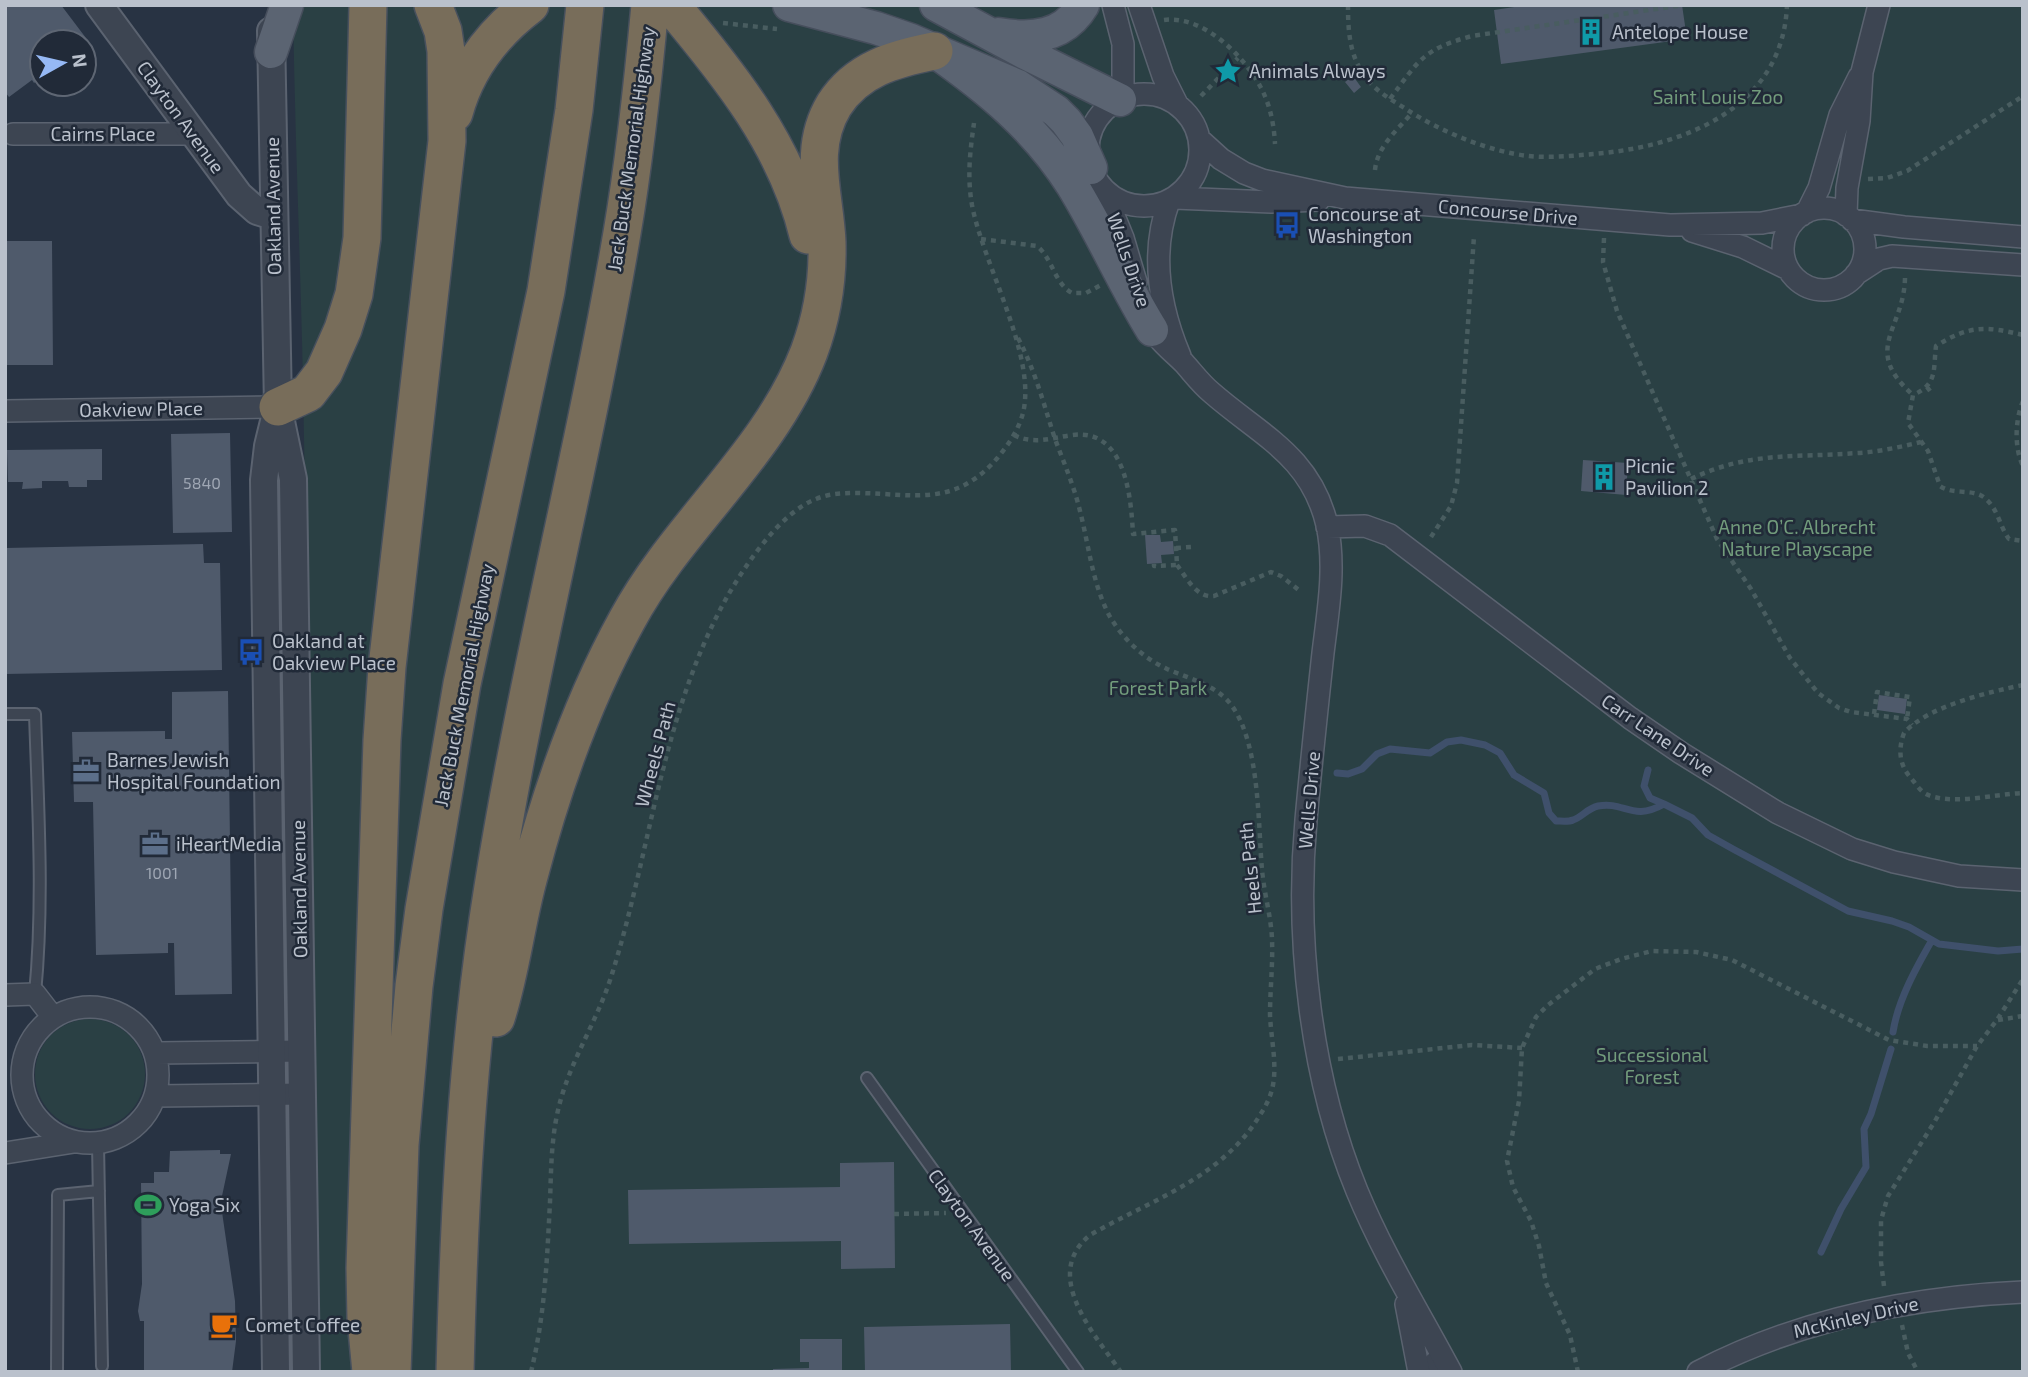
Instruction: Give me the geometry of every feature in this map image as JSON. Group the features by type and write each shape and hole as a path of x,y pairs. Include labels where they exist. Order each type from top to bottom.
{"highway":[{"path":"278,407 300,399 314,387 333,354 354,293 362,238 368,5"},
{"path":"371,1372 365,1268 382,740 387,667 447,141 446,51 443,31 433,5"},
{"path":"447,141 460,92 473,65 492,40 530,5"},
{"name":"Jack Buck Memorial Highway","path":"391,1372 400,1145 414,986 426,896 462,684 546,291 574,110 585,5"},
{"name":"Jack Buck Memorial Highway","path":"455,1372 459,1244 470,1088 492,888 622,232 638,124 650,5"},
{"path":"683,19 741,93 783,164 798,197 806,226 821,304"},
{"path":"470,1088 498,1010 528,877 559,774 605,662 651,579 732,476 786,400 798,379 817,330 827,271 827,239 818,151 822,128 846,89 861,76 879,66 934,51"}],"main road":[{"path":"271,52 287,5"},
{"path":"789,5 876,28 1018,86 1056,111 1077,136 1097,179"},
{"path":"936,5 1121,99"},
{"path":"983,31 1022,37 1047,34 1071,21 1083,5"},
{"path":"934,51 1005,104 1047,150 1092,219 1152,330"}],"street":[{"name":"Clayton Avenue","path":"99,5 247,205 273,216"},
{"name":"Oakland Avenue","path":"271,5 278,407 293,479 306,1372"},
{"path":"1113,5 1123,44 1121,99"},
{"path":"1139,5 1163,76 1177,104 1195,125 1200,160 1191,183 1172,199 1151,206 1119,201 1097,179 1088,146 1094,124 1105,110 1121,99 1154,94 1177,104"},
{"path":"1856,274 1863,259 1864,247 1860,230 1849,217 1847,188 1859,121 1862,72 1879,5"},
{"path":"1862,72 1840,115 1819,188 1805,214 1784,236 1783,253 1788,269 1800,283 1817,289 1840,287 1879,259 1892,256 2023,265"},
{"name":"Cairns Place","path":"13,134 194,134"},
{"name":"Concourse Drive","path":"1199,139 1221,159 1244,173 1262,180 1345,198 1670,225 1762,223 1805,214"},
{"name":"Wells Drive","path":"1097,179 1123,238 1152,330 1214,395 1284,450 1314,490 1327,527 1329,593 1306,824 1302,906 1316,1043 1340,1146 1358,1193 1451,1372"},
{"name":"Concourse Drive","path":"1172,199 1271,202 1345,198"},
{"name":"Wells Drive","path":"1172,199 1158,245 1158,271 1169,327 1182,362"},
{"path":"1805,214 1828,209 1849,217 1904,227 2023,237"},
{"name":"Concourse Drive","path":"1670,225 1743,247 1788,269"},
{"name":"Oakland Avenue","path":"276,1372 264,480 268,446 278,407"},
{"name":"Oakview Place","path":"5,411 278,407"},
{"name":"Carr Lane Drive","path":"1327,527 1365,526 1390,535 1630,718 1681,753 1807,828 1852,849 1905,865 1959,876 2023,880"},
{"path":"5,995 36,994 52,1016"},
{"path":"5,1153 74,1142 98,1144 121,1136 144,1119 156,1096 156,1053 146,1034 130,1018 106,1007 79,1007 52,1016 32,1036 22,1063 24,1089 33,1114 48,1130 74,1142"},
{"path":"156,1053 302,1051"},
{"path":"156,1096 302,1094"},
{"name":"Wells Drive","path":"1402,1282 1419,1372"},
{"name":"McKinley Drive","path":"1698,1372 1784,1334 1830,1320 1942,1299 2023,1292"},
{"path":"1432,1372 1433,1361 1438,1372"}],"lane":[{"path":"5,714 35,714 39,852 39,961 36,994"},
{"name":"Clayton Avenue","path":"867,1078 1078,1372"},
{"path":"98,1144 102,1366"},
{"path":"57,1372 58,1195 99,1191"}],"path":[{"path":"1348,5 1352,47 1361,72 1390,99 1429,124 1470,141 1527,156 1563,157 1623,152 1657,144 1707,125 1726,114 1750,94 1768,71 1781,46 1787,5"},
{"path":"1390,99 1418,61 1432,50 1452,41 1683,5"},
{"path":"1160,21 1177,20 1195,24 1212,34 1238,58 1251,72 1265,97 1271,114 1275,144"},
{"path":"1201,96 1238,58"},
{"path":"1867,179 1887,178 1907,171 2023,96"},
{"path":"1375,170 1376,159 1382,149 1412,113"},
{"path":"974,123 969,166 970,189 981,239 1014,331"},
{"path":"1431,537 1447,515 1457,482 1474,236"},
{"path":"981,239 1037,246 1043,251 1060,283 1072,293 1086,293 1107,281"},
{"path":"1603,246 1603,262 1617,311 1691,479 1726,554 1751,589 1779,641 1818,693 1839,708 1889,714 1907,719 1912,725"},
{"path":"1905,277 1904,294 1889,332 1886,350 1890,370 1900,384 1913,395"},
{"path":"1913,395 1927,387 1933,377 1936,346 1952,335 1962,331 1986,329 2023,335"},
{"name":"Wheels Path","path":"531,1372 543,1313 552,1153 560,1101 566,1079 612,977 678,718 695,667 727,597 748,564 774,532 792,513 807,503 844,493 936,495 955,491 985,471 1014,435 1022,414 1025,389 1014,331"},
{"name":"Heels Path","path":"1014,331 1033,370 1080,511 1097,586 1116,628 1153,661 1211,687 1222,695 1239,718 1251,760 1256,791 1262,870 1272,938 1270,1007 1273,1084 1261,1115 1237,1145 1210,1170 1090,1235 1080,1243 1072,1259 1070,1282 1081,1314 1121,1372"},
{"path":"1927,387 1933,395"},
{"path":"1913,395 1908,423 1933,461 1940,486 1952,492 1980,495 1992,507 2002,531 2009,539 2023,541"},
{"path":"2023,401 2018,422 2018,455 2023,466"},
{"path":"1014,435 1038,441 1086,436 1097,440 1113,452 1129,486 1133,534 1175,530 1177,565 1198,592 1214,596 1271,572 1281,576 1300,591"},
{"path":"1691,479 1733,463 1762,457 1857,453 1922,442"},
{"path":"1176,548 1191,547"},
{"path":"1154,564 1177,565"},
{"path":"2023,685 1962,702 1935,713 1912,725 1901,741 1902,764 1906,774 1924,793 1952,800 2023,793"},
{"path":"1874,714 1877,692 1910,697 1907,719"},
{"path":"1578,1372 1570,1335 1546,1283 1539,1246 1531,1221 1513,1187 1507,1161 1519,1101 1522,1048 1536,1017 1548,1005 1595,969 1636,954 1696,952 1732,960 1889,1040 1927,1046 1977,1046"},
{"path":"1884,1286 1880,1241 1881,1220 1888,1196 1935,1121 1977,1046 2023,979"},
{"path":"1997,1020 2023,1016"},
{"path":"1336,1059 1472,1045 1522,1048"},
{"path":"894,1214 963,1213"},
{"path":"1902,1325 1908,1353 1918,1372"}],"green space":[{"name":"Forest Park","path":"293,5 2023,5 2023,1372 320,1372 303,384"},
{"path":"90,1019 111,1023 129,1035 141,1053 145,1074 141,1095 129,1113 111,1125 90,1129 69,1125 51,1113 39,1095 35,1074 39,1053 51,1035 69,1023"},
{"path":"291,1115 294,1370 288,1369 284,1118"}],"building":[{"path":"5,5 61,5 78,28 28,28 28,83 9,97 5,92"},
{"name":"Antelope House","path":"1528,5 1682,5 1687,39 1501,64 1494,10"},
{"path":"1353,76 1361,87 1354,93 1345,82"},
{"path":"5,241 52,241 53,365 5,365"},
{"path":"230,433 232,532 173,533 171,434"},
{"path":"102,449 102,480 87,480 87,487 69,487 68,481 42,481 42,488 22,489 23,482 8,482 7,450"},
{"name":"Picnic Pavilion 2","path":"1583,460 1628,463 1626,495 1581,491"},
{"path":"1145,535 1160,535 1161,542 1173,541 1174,554 1161,555 1162,563 1147,564"},
{"path":"203,544 204,563 220,563 222,670 5,674 5,548"},
{"path":"228,691 232,994 175,995 174,943 168,943 168,953 96,955 93,802 74,802 72,732 165,731 165,739 172,739 172,692"},
{"path":"1879,695 1907,699 1905,714 1877,710"},
{"path":"220,1150 220,1154 231,1154 222,1196 222,1212 235,1301 236,1341 232,1372 144,1372 144,1321 140,1321 138,1311 142,1284 141,1183 154,1183 154,1172 169,1172 170,1151"},
{"path":"894,1162 895,1268 841,1269 841,1241 629,1244 628,1190 840,1187 840,1163"},
{"path":"1010,1324 1011,1372 865,1372 864,1327"},
{"path":"800,1339 842,1339 842,1372 773,1372 773,1369 809,1368 809,1362 800,1362"}],"waterway":[{"path":"1337,773 1348,774 1362,769 1377,754 1390,749 1430,753 1447,742 1461,740 1485,745 1500,753 1514,775 1544,793 1549,813 1556,821 1571,821 1598,806 1644,811 1664,804 1692,818 1708,835 1848,911 1909,927 1939,944 1998,951 2023,949"},
{"path":"1648,770 1644,786 1650,798 1664,804"},
{"path":"1893,1032 1903,996 1932,940"},
{"path":"1821,1252 1841,1209 1866,1167 1864,1129 1891,1049"}],"place":[{"name":"Antelope House","path":"1591,32"},
{"name":"Animals Always","path":"1228,71"},
{"name":"Concourse at Washington","path":"1287,225"},
{"name":"Picnic Pavilion 2","path":"1604,477"},
{"name":"Oakland at Oakview Place","path":"251,652"},
{"name":"Barnes Jewish Hospital Foundation","path":"86,771"},
{"name":"iHeartMedia","path":"155,844"},
{"name":"Yoga Six","path":"148,1205"},
{"name":"Comet Coffee","path":"224,1325"}],"park label":[{"name":"Saint Louis Zoo","path":"1718,97"},
{"name":"Anne O’C. Albrecht Nature Playscape","path":"1797,538"},
{"name":"Successional Forest","path":"1652,1066"}]}
